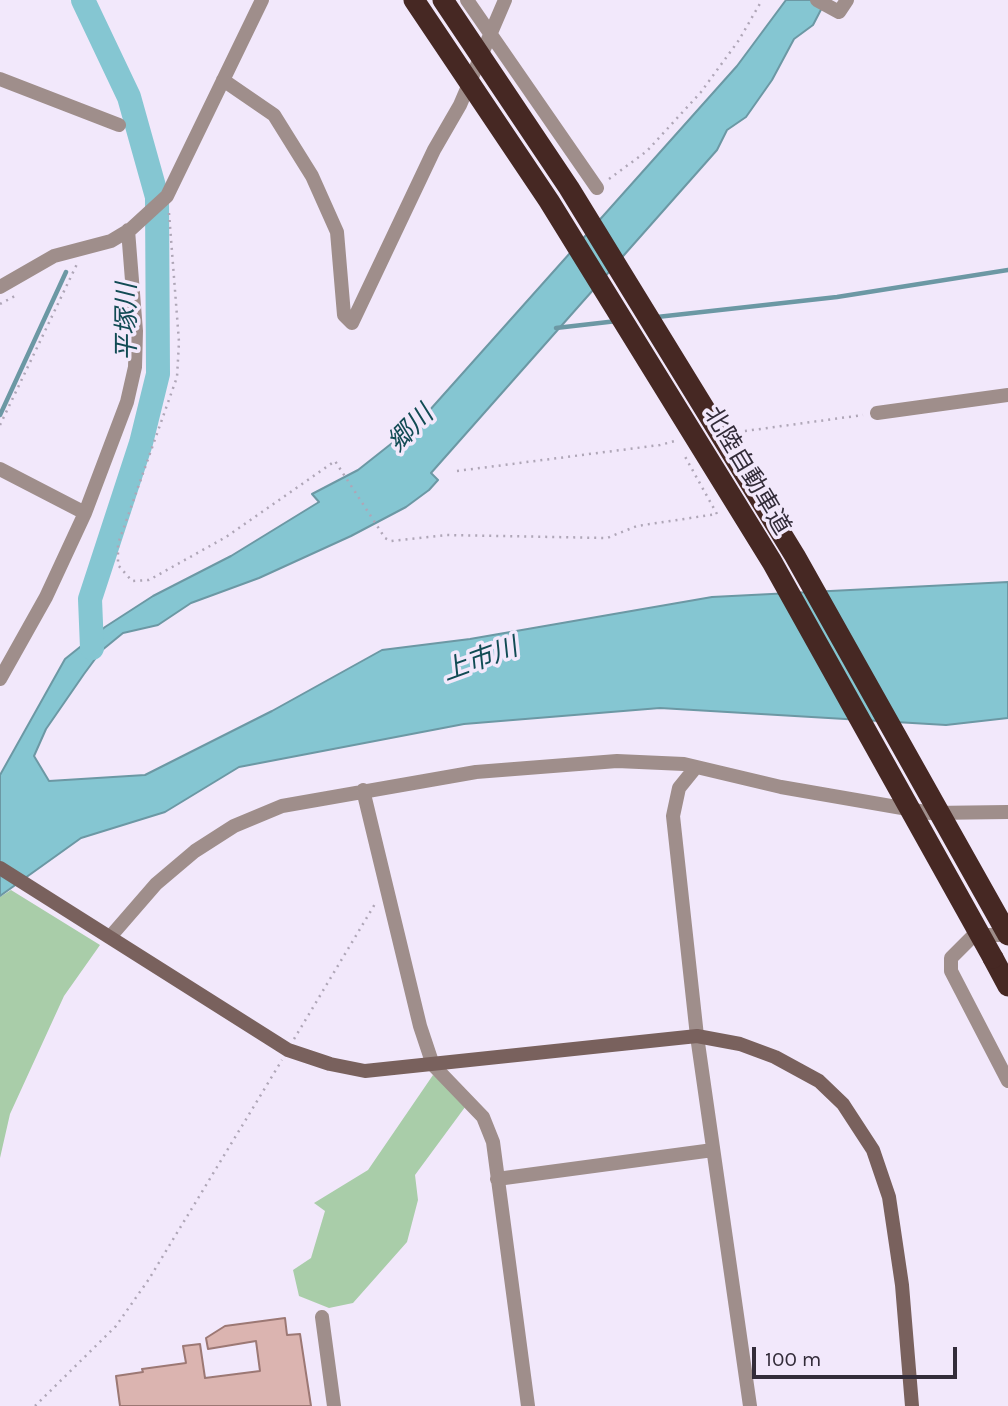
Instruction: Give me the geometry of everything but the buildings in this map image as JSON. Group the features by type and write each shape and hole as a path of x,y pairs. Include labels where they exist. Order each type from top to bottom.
{"highway":[{"name":"北陸自動車道","path":"414,0 549,201 772,562 1008,986"},
{"name":"北陸自動車道","path":"443,0 569,188 795,556 1008,935"}],"street":[{"path":"0,286 54,256 111,241 132,228 167,196 262,0"},
{"path":"467,0 597,188"},
{"path":"223,80 274,115 312,176 337,232 344,315 352,323 434,150 460,105 505,0"},
{"path":"817,0 843,6"},
{"path":"0,79 119,125"},
{"path":"0,679 46,597 85,513 127,402 135,367 132,228"},
{"path":"877,413 1008,395"},
{"path":"0,469 85,513"},
{"path":"107,935 156,884 195,851 234,826 282,806 476,772 617,761 696,766 781,787 931,813 1008,811"},
{"path":"696,766 679,788 673,816 697,1036 750,1406"},
{"path":"363,790 419,1026 433,1065 483,1117 493,1142 528,1406"},
{"path":"0,868 288,1050 330,1064 365,1071 697,1036 740,1044 775,1057 819,1081 843,1104 873,1150 889,1197 902,1285 912,1406"},
{"path":"1008,935 974,935 951,958 951,971 1008,1081"},
{"path":"497,1179 713,1150"},
{"path":"322,1317 334,1406"}],"path":[{"path":"597,188 646,151 701,92 739,40 762,0"},
{"path":"167,196 179,342 177,377 118,544 118,565 132,581 149,580 226,537 335,461 384,538 391,541 447,535 607,538 637,526 717,514 676,440 660,445 457,471"},
{"path":"66,268 87,261"},
{"path":"0,425 77,264"},
{"path":"0,304 17,295"},
{"path":"730,433 877,413"},
{"path":"35,1406 116,1326 149,1279 387,885"}],"green space":[{"path":"11,890 100,945 64,996 10,1114 0,1158 0,897"},
{"path":"433,1075 471,1099 415,1175 418,1200 407,1242 353,1303 329,1308 299,1296 293,1270 311,1258 325,1211 314,1203 368,1170"}],"water":[{"path":"786,0 826,0 813,25 794,39 772,80 746,117 727,130 717,150 431,473 438,480 429,490 406,507 351,536 259,578 191,603 158,625 123,633 101,651 84,674 46,729 34,756 49,781 145,775 272,711 382,650 470,639 712,597 1008,582 1008,718 946,725 660,708 464,724 239,767 165,812 81,838 0,896 0,775 65,659 105,627 153,596 231,556 319,502 312,494 358,470 420,421 737,66"}],"waterway":[{"name":"平塚川","path":"83,0 129,97 157,197 158,374 141,443 90,599 92,648"},
{"path":"657,317 837,297 1008,270"},
{"path":"0,415 66,272"},
{"path":"556,328 617,321"}],"water label":[{"name":"郷川","path":"411,429"},
{"name":"上市川","path":"480,660"}]}
